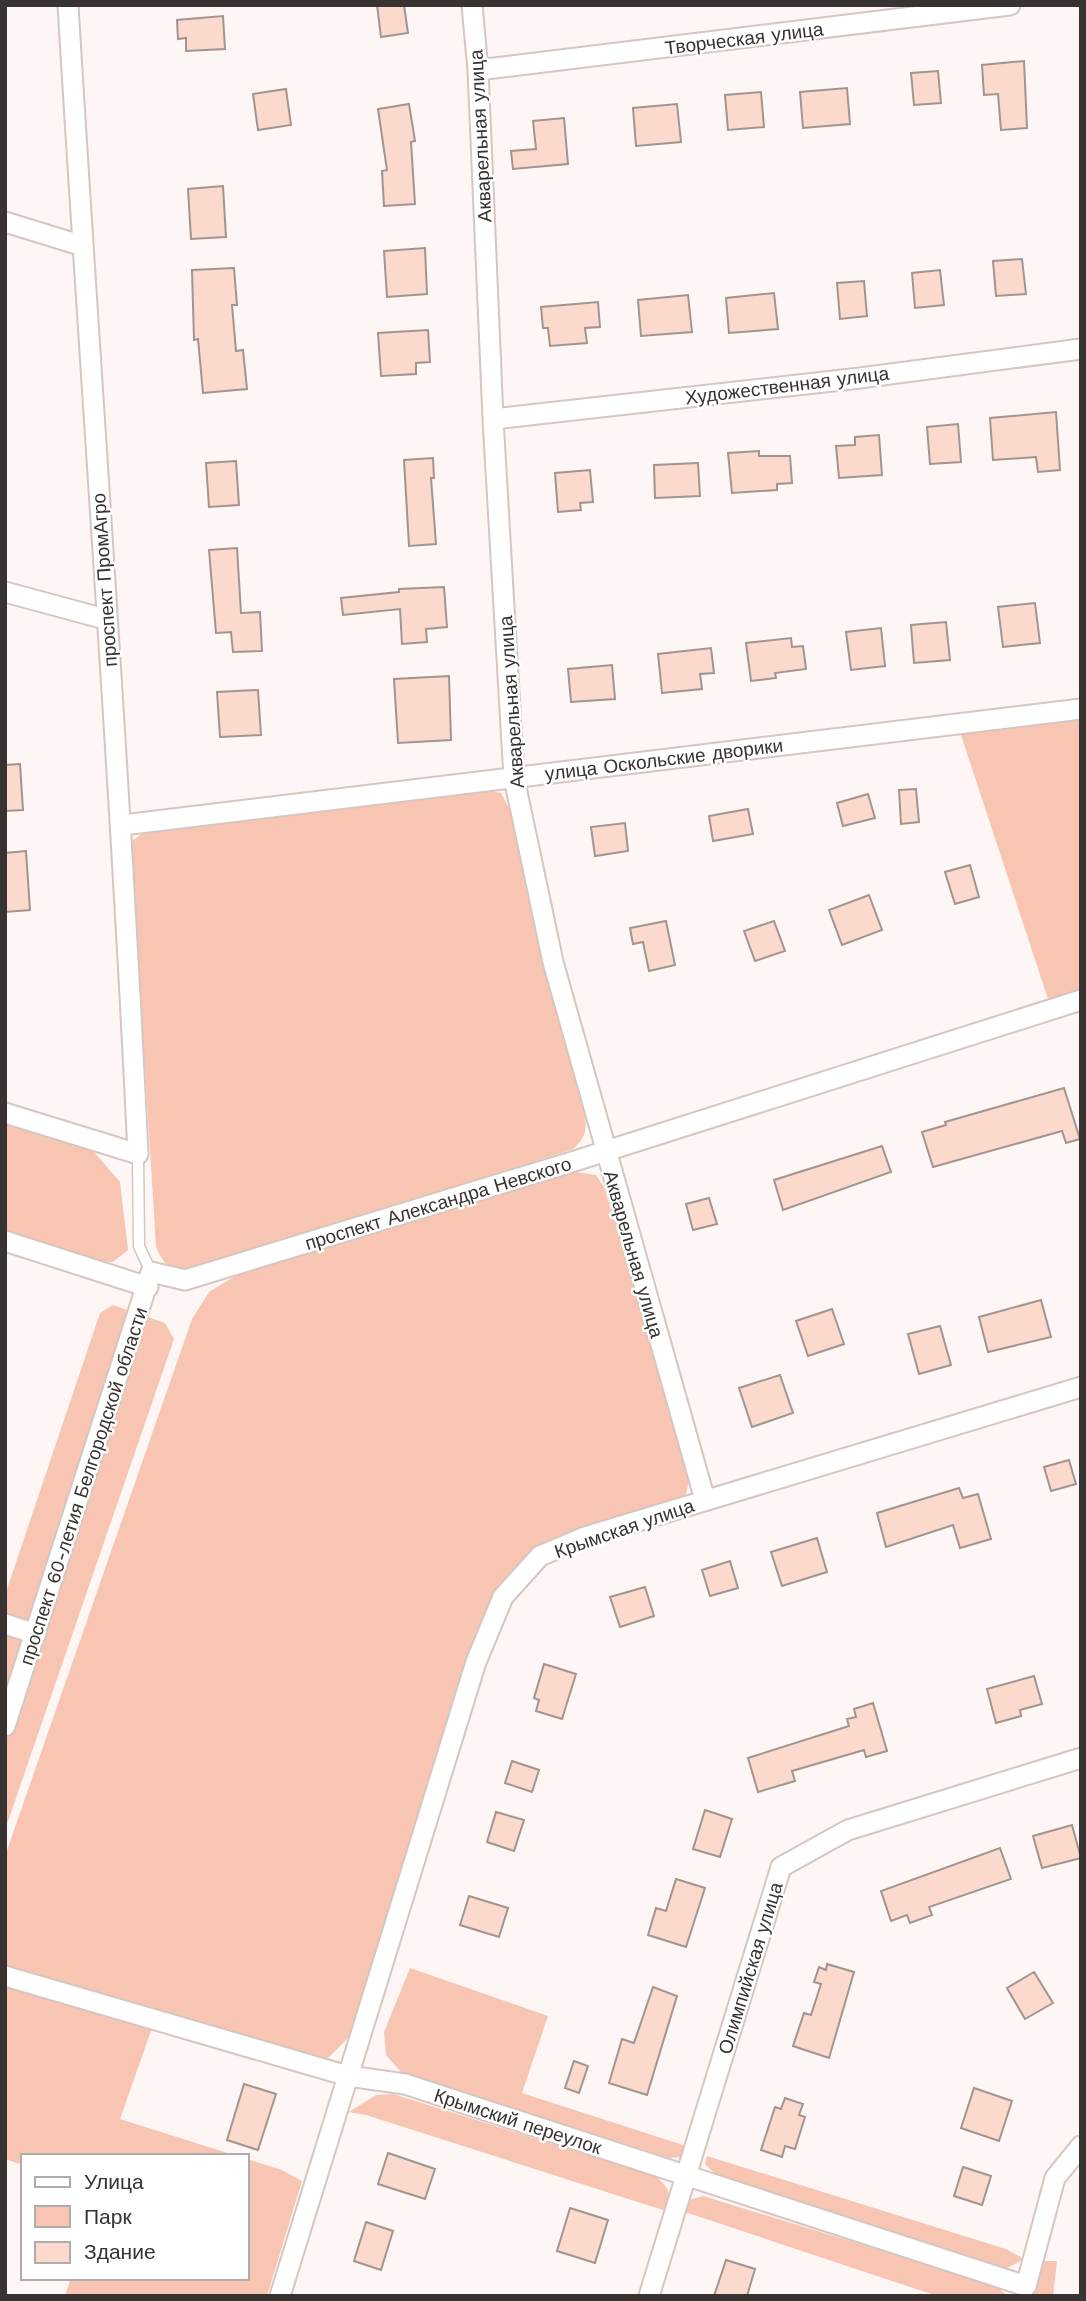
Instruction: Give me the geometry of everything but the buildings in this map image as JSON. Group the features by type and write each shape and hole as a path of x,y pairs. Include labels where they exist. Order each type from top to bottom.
{"street":[{"name":"проспект ПромАгро","path":"68,5 105,619 123,825 138,1154"},
{"name":"Акварельная улица","path":"472,5 478,70 493,419 514,778 553,962 604,1152 705,1500"},
{"name":"Творческая улица","path":"478,70 1010,5"},
{"path":"5,222 83,246"},
{"name":"Художественная улица","path":"493,419 860,378 1081,349"},
{"path":"5,592 105,619"},
{"name":"улица Оскольские дворики","path":"123,825 1081,709"},
{"name":"проспект Александра Невского","path":"5,1241 149,1279 185,1280 604,1152 1081,1000"},
{"path":"5,1113 138,1154"},
{"name":"проспект 60-летия Белгородской области","path":"5,1726 149,1279"},
{"name":"Крымская улица","path":"280,2296 477,1662 503,1597 540,1556 585,1537 1081,1387"},
{"path":"5,1624 36,1634"},
{"name":"Олимпийская улица","path":"649,2296 781,1867 848,1830 1081,1758"},
{"name":"Крымский переулок","path":"5,1976 348,2076 405,2084 687,2175 1025,2291"},
{"path":"1025,2291 1055,2178 1081,2146"}],"lane":[{"path":"138,1154 139,1246 149,1279"}],"green space":[{"path":"1081,718 1081,989 1048,999 960,732"},
{"path":"485,790 501,793 509,808 584,1110 586,1127 581,1140 573,1149 189,1271 168,1265 156,1247 133,840 144,832"},
{"path":"5,1125 94,1152 120,1182 128,1250 113,1262 96,1261 5,1232"},
{"path":"576,1172 596,1175 604,1187 690,1476 686,1494 671,1504 547,1544 516,1569 488,1606 351,2035 327,2059 302,2065 5,1968 5,1856 192,1319 209,1292 235,1276"},
{"path":"113,1305 165,1323 174,1339 5,1830 5,1595 100,1313"},
{"path":"410,1968 548,2016 522,2093 686,2146 683,2157 669,2158 401,2072 386,2055 384,2032"},
{"path":"5,1980 152,2028 120,2119 231,2154 21,2154 21,2164 5,2159"},
{"path":"393,2094 655,2176 668,2191 666,2211 366,2115 349,2112 376,2095"},
{"path":"707,2156 1006,2249 1024,2259 1005,2269 716,2175 705,2164"},
{"path":"248,2159 282,2170 302,2181 267,2296 65,2296 70,2280 248,2280"},
{"path":"703,2196 996,2286 1008,2296 937,2296 685,2212 689,2200"},
{"path":"1043,2261 1057,2261 1053,2296 1033,2296"}]}
